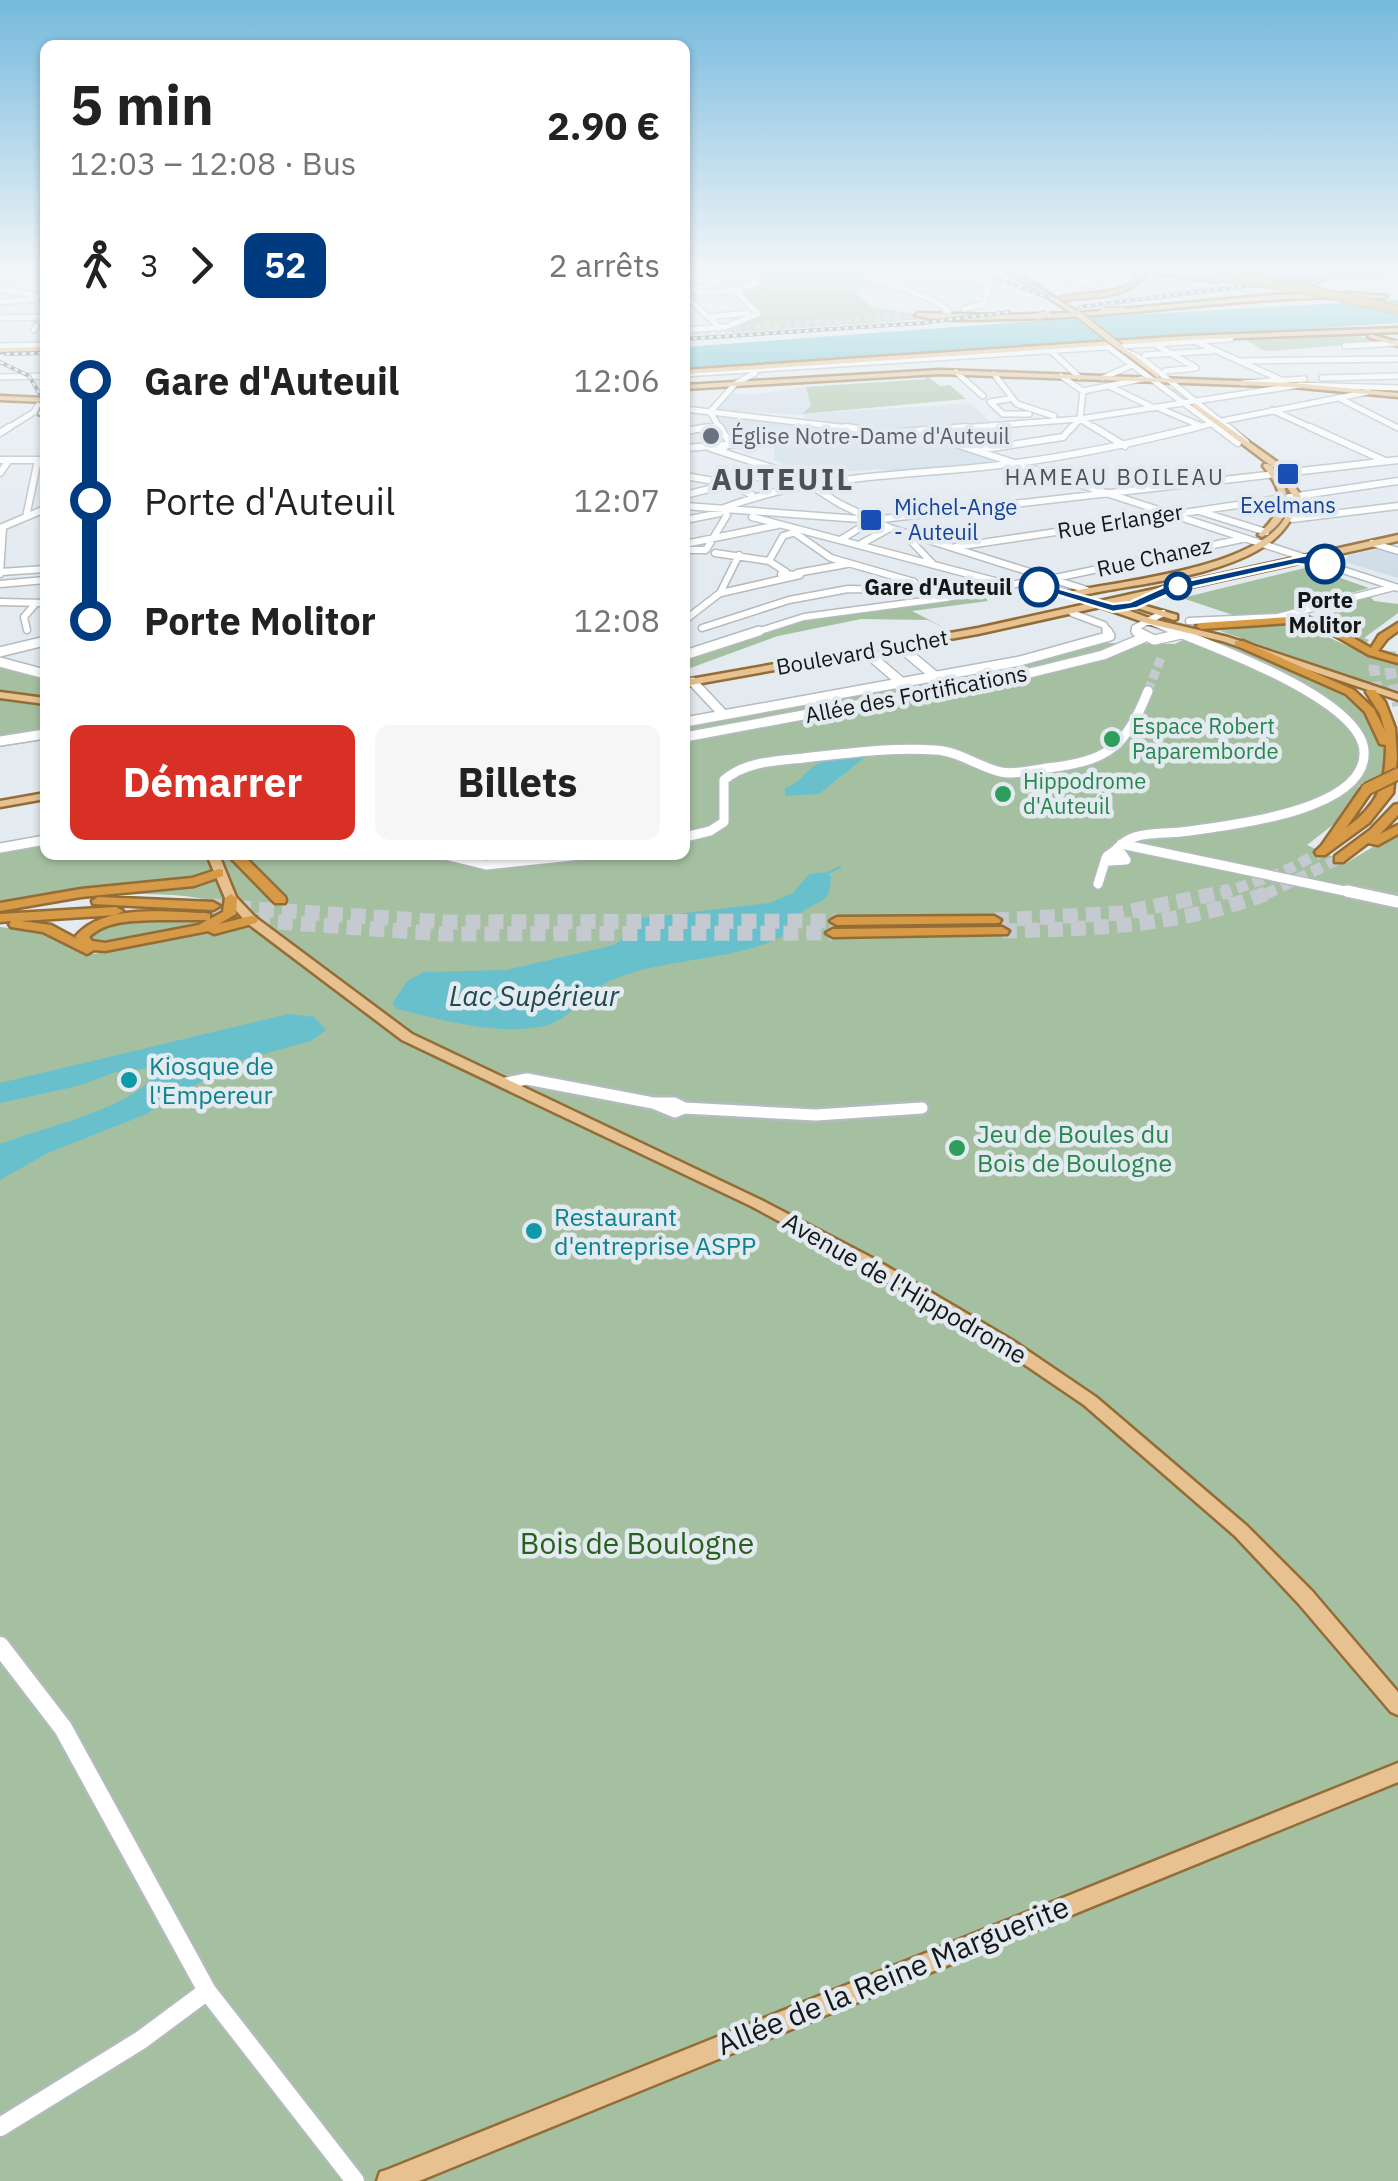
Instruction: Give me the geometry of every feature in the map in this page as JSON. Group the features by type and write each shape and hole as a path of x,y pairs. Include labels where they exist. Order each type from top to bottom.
{"highway":[{"path":"1194,625 1305,619 1371,654 1394,656 1398,634"},
{"path":"1376,648 1382,636 1398,626"},
{"path":"1239,643 1350,692 1370,711 1384,742 1388,700"},
{"path":"1383,799 1390,776 1388,700"},
{"path":"1398,773 1383,799 1359,826 1322,852 1367,789 1398,773"},
{"path":"1398,808 1374,834 1339,859 1398,829"},
{"path":"242,860 252,866 280,900"},
{"path":"0,907 81,893 194,882 219,872"},
{"path":"209,911 108,919 90,925 82,937 86,944 100,948 185,932 224,919 230,912 231,898"},
{"path":"0,907 112,900 209,911"},
{"path":"0,922 108,911 209,911"},
{"path":"185,932 214,930 248,917"},
{"path":"0,922 40,926 93,952 149,940"},
{"path":"835,927 998,926"}],"main road":[{"path":"702,370 715,370"},
{"path":"690,372 705,370"},
{"path":"1148,370 1158,379"},
{"path":"690,387 956,372 1296,385 1368,392 1396,390"},
{"path":"0,400 40,402"},
{"path":"1082,588 1209,565 1292,519 1297,494 1286,474 1192,404"},
{"path":"1082,588 1198,562 1255,541 1266,532 1283,512 1285,496 1274,475 1242,443"},
{"path":"1074,610 1398,538"},
{"path":"1082,588 1092,604"},
{"path":"1082,588 1150,621 1194,625"},
{"path":"1074,610 1082,588"},
{"path":"1133,606 1172,588"},
{"path":"1151,597 1163,614"},
{"name":"Boulevard Suchet","path":"690,682 899,646 1074,610 1113,604 1133,606"},
{"path":"1133,606 1349,681 1388,700"},
{"path":"1349,681 1388,700"},
{"path":"0,695 40,701"},
{"path":"0,804 40,797"},
{"name":"Avenue de l'Hippodrome","path":"217,860 231,898 248,917 406,1037 506,1083 537,1089 871,1264 1010,1346 1090,1401 1240,1531 1328,1623 1398,1706"},
{"path":"219,860 248,917"},
{"name":"Allée de la Reine Marguerite","path":"388,2181 1398,1772"}],"street":[{"path":"690,373 748,370"},
{"path":"710,412 734,384 761,370"},
{"path":"1071,370 1079,377"},
{"path":"1103,378 1121,370"},
{"path":"1138,370 1192,404"},
{"path":"1153,370 1158,379 1192,404"},
{"path":"1062,392 1158,379 1190,370"},
{"path":"1258,370 1296,385"},
{"path":"1356,370 1396,390"},
{"path":"956,372 981,394"},
{"path":"994,374 1009,399 1024,410 1067,420"},
{"path":"0,377 40,376"},
{"path":"1060,376 1081,389"},
{"path":"1242,383 1398,376"},
{"path":"891,433 1080,419 1296,385 1396,390"},
{"path":"1109,386 1201,426"},
{"path":"974,451 1063,436 1080,419 1081,389"},
{"path":"690,548 704,552 715,537 724,508 750,496 808,482 1012,463 1125,446 1268,410 1368,392"},
{"path":"966,395 994,394"},
{"path":"1232,397 1387,462"},
{"path":"1009,399 990,402 1003,414 1043,414"},
{"path":"1340,399 1398,428"},
{"path":"2,430 40,405"},
{"path":"1067,406 1080,407"},
{"path":"690,408 936,438"},
{"path":"710,412 728,442 724,449"},
{"path":"1080,419 1125,446"},
{"path":"690,429 717,426"},
{"path":"694,429 706,447"},
{"path":"919,431 1397,586"},
{"path":"690,448 724,449 902,432"},
{"path":"740,456 772,445"},
{"path":"771,467 772,445"},
{"path":"724,449 808,482 871,522"},
{"path":"740,456 770,457"},
{"path":"0,473 3,459 40,460"},
{"path":"840,540 871,522 1398,460"},
{"path":"26,517 40,464"},
{"path":"690,495 782,470"},
{"path":"690,477 731,484 774,513"},
{"name":"Rue Erlanger","path":"956,547 1398,482"},
{"path":"769,561 783,536 798,532 840,504"},
{"path":"1292,519 1398,506"},
{"path":"690,507 871,522 1082,588"},
{"path":"1195,510 1266,532"},
{"path":"40,511 1,528 1,571 40,569"},
{"path":"690,519 726,511"},
{"path":"754,514 798,532 1016,585 1082,588"},
{"path":"698,518 707,525 698,541"},
{"path":"690,545 782,524"},
{"path":"859,545 890,528"},
{"path":"702,628 810,595 870,587 952,591 945,584 907,581 852,564 806,544 798,532"},
{"path":"912,535 910,540 934,565"},
{"name":"Rue Chanez","path":"1016,585 1255,541"},
{"path":"1372,543 1398,551"},
{"path":"715,553 769,561 784,575"},
{"path":"690,618 722,593 732,580 739,555"},
{"path":"722,593 784,575 852,564"},
{"path":"796,576 824,608"},
{"path":"1039,587 1034,584 1051,578"},
{"path":"0,584 40,584"},
{"path":"690,653 804,617 1016,585"},
{"path":"1180,635 1194,625 1278,616 1397,586"},
{"path":"4,602 40,600"},
{"path":"27,630 24,618 40,601"},
{"path":"690,721 1020,661 1110,636 1104,625 1074,610"},
{"path":"1143,638 1134,628 1163,614"},
{"path":"1150,621 1252,662 1322,699 1356,731 1365,750 1356,778 1342,791 1298,810 1251,822 1151,836 1121,844 1108,856 1099,882 1142,848 1151,836"},
{"path":"690,624 723,639"},
{"name":"Allée des Fortifications","path":"690,736 1034,672 1103,655 1143,638 1168,641 1180,635"},
{"path":"0,652 40,641"},
{"path":"899,646 934,676"},
{"path":"866,652 900,682"},
{"path":"0,662 40,673"},
{"path":"26,669 40,665"},
{"path":"690,683 724,714"},
{"path":"690,836 710,831 724,822 724,780 745,766 886,748 941,750 1004,773 1025,773 1101,757 1122,743 1134,726 1148,691"},
{"path":"0,741 40,735"},
{"path":"0,848 40,841"},
{"path":"1121,844 1398,902"},
{"path":"1108,856 1124,862"},
{"path":"466,860 486,865 534,860"},
{"path":"537,1089 654,1104 674,1112 684,1108 816,1115 922,1108"},
{"path":"0,1646 63,1728 198,1996 355,2181"},
{"path":"0,2126 141,2040 198,1996"}],"shaded area":[{"path":"806,387 811,406 804,414 970,403 992,423 888,430 803,420 806,415 716,410 731,393 749,395"},
{"path":"714,417 855,434 740,442 731,440"},
{"path":"889,436 930,440 1000,462 888,474 882,469 837,472 777,467 784,463 774,460 775,444"},
{"path":"1377,549 1398,553 1398,578 1345,562 1349,555"}],"green space":[{"path":"924,374 940,386 950,385 966,399 802,414 811,406 806,387 927,379"},
{"path":"1309,567 1369,588 1272,615 1236,616 1182,598"},
{"path":"982,594 988,601 912,611 949,630 928,620 861,619 778,636 690,668 690,657 798,622"},
{"path":"1370,596 1374,601 1398,604 1398,613 1364,638 1369,640 1363,646 1328,619 1336,611 1334,607"},
{"path":"1286,623 1398,662 1398,693 1220,631"},
{"name":"Bois de Boulogne","path":"1197,633 1343,690 1368,714 1377,742 1386,743 1386,774 1361,784 1358,787 1362,789 1343,817 1307,845 1346,863 1398,832 1398,2181 0,2181 0,927 46,932 80,952 93,954 190,936 191,928 103,945 89,941 88,931 124,921 198,922 216,903 145,894 0,901 0,850 40,843 40,860 234,860 271,888 263,872 247,860 690,860 690,723 1026,661 1100,643 1175,644","holes":["985,915 995,919 1002,936 840,938 832,934 838,919 848,916"]},
{"path":"0,665 40,676 40,741 0,747"}],"water":[{"path":"869,754 819,794 785,796 785,788 824,760"},
{"name":"Lac Supérieur","path":"827,872 831,877 825,898 800,914 781,937 741,951 631,973 610,981 551,1024 522,1029 486,1028 397,1009 392,1004 407,981 424,972 506,970 614,945 621,940 628,920 769,903 793,893 809,874"},
{"path":"288,1014 314,1017 326,1030 311,1041 235,1062 144,1115 48,1153 0,1180 0,1144 106,1107 143,1086 155,1074 151,1068 116,1072 78,1086 0,1103 0,1083"}],"waterway":[{"path":"828,873 840,867"}],"tunnel":[{"path":"1158,376 1194,405"},
{"path":"1376,648 1374,668 1379,702"},
{"path":"1391,651 1390,670 1398,706"},
{"path":"1148,691 1162,655"},
{"path":"1229,891 1283,872 1321,852"},
{"path":"1266,894 1339,859"},
{"path":"994,920 1121,913 1229,891"},
{"path":"1221,894 1229,891"},
{"path":"1002,931 1105,927 1173,919 1272,891"},
{"path":"213,906 447,922 837,921"},
{"path":"209,917 443,934 833,933"}],"railway":[{"path":"16,370 29,376 40,394"}],"bus line":[{"name":"52","path":"1039,587 1113,608 1133,606 1172,588 1297,560 1307,558 1325,564"}],"place":[{"name":"Église Notre-Dame d'Auteuil","path":"711,436"},
{"name":"Exelmans","path":"1288,474"},
{"name":"Michel-Ange - Auteuil","path":"871,520"},
{"name":"Porte Molitor","path":"1325,564"},
{"name":"Gare d'Auteuil","path":"1039,587"},
{"name":"Espace Robert Paparemborde","path":"1112,739"},
{"name":"Hippodrome d'Auteuil","path":"1003,794"},
{"name":"Kiosque de l'Empereur","path":"129,1080"},
{"name":"Jeu de Boules du Bois de Boulogne","path":"957,1148"},
{"name":"Restaurant d'entreprise ASPP","path":"534,1231"}],"district":[{"name":"HAMEAU BOILEAU","path":"1115,477"},
{"name":"AUTEUIL","path":"783,480"}]}
